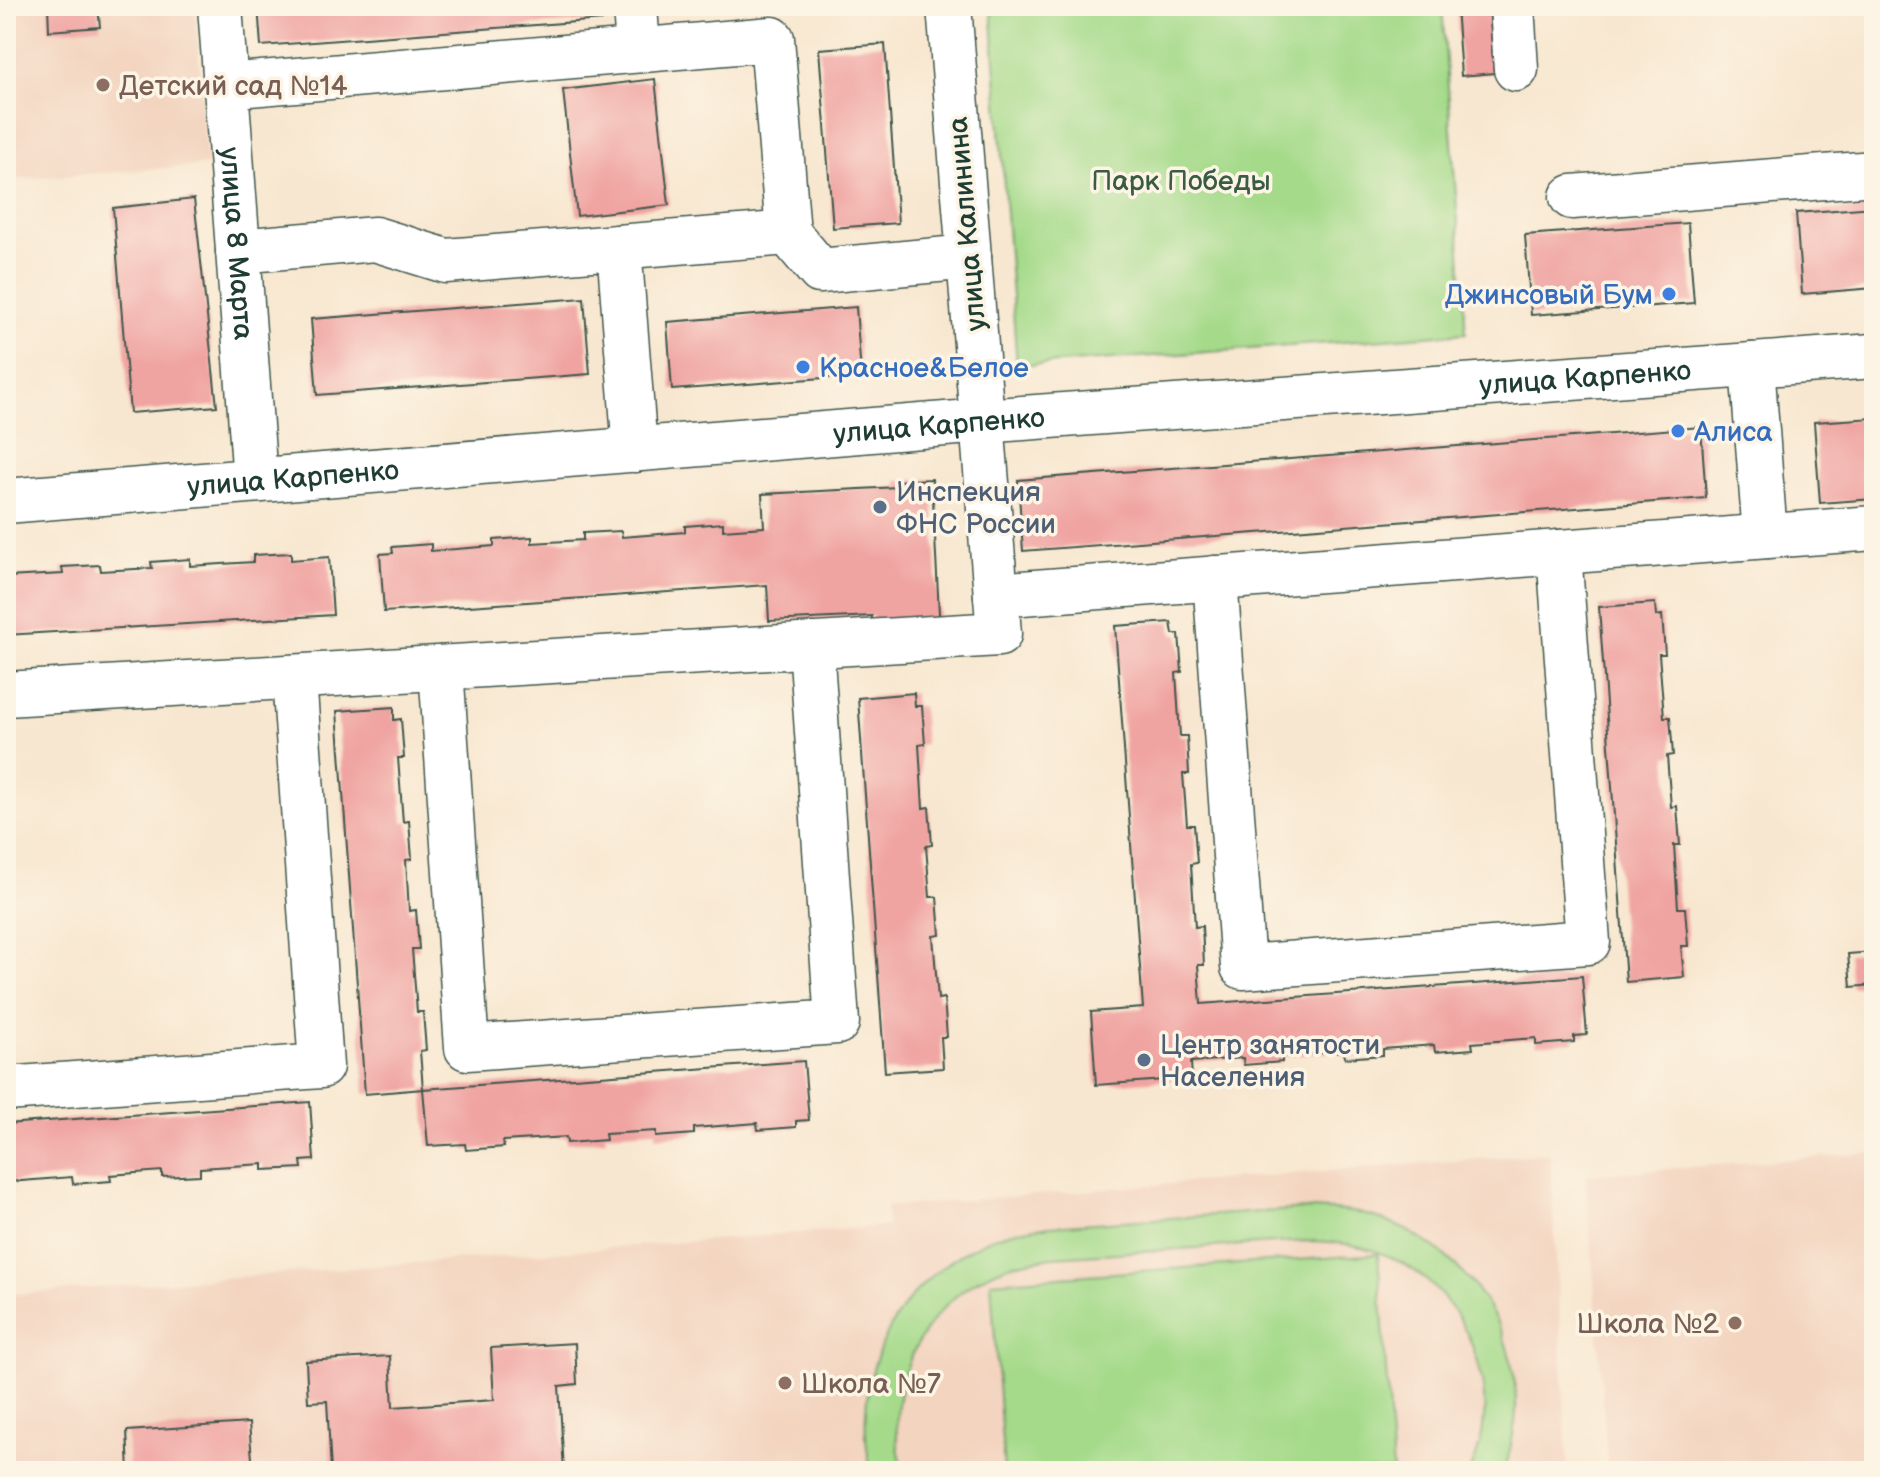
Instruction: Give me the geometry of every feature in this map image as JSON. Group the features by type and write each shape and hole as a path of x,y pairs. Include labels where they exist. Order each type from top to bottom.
{"street":[{"name":"улица 8 Марта","path":"220,6 255,480"},
{"path":"635,6 638,50"},
{"name":"улица Калинина","path":"949,6 997,614"},
{"path":"1512,6 1516,69"},
{"path":"226,86 772,39 788,233 820,271 969,257"},
{"path":"1572,197 1874,173"},
{"path":"238,251 375,239 446,261 788,233"},
{"path":"619,247 635,450"},
{"name":"улица Карпенко","path":"6,501 982,421 1874,356"},
{"path":"1752,365 1765,536"},
{"path":"6,694 811,645 1215,578 1874,528"},
{"path":"1215,578 1243,967 1588,942 1559,552"},
{"path":"441,668 467,1048 837,1022 811,645"},
{"path":"6,1089 321,1066 294,677"}],"shaded area":[{"name":"Детский сад №14","path":"6,6 195,6 207,165 6,180"},
{"name":"Школа №7","path":"1550,1153 1568,1471 6,1471 6,1295 887,1226 886,1207"},
{"name":"Школа №2","path":"1874,1153 1874,1471 1608,1471 1586,1175"}],"green space":[{"name":"Парк Победы","path":"991,6 1442,6 1466,333 1017,366"},
{"path":"1307,1209 1357,1213 1404,1229 1456,1266 1477,1290 1507,1346 1514,1378 1516,1411 1505,1471 1470,1471 1480,1444 1484,1416 1483,1388 1467,1334 1434,1287 1412,1269 1375,1251 1349,1244 1307,1241 1053,1257 998,1270 952,1299 919,1342 907,1366 900,1392 898,1447 904,1471 871,1471 866,1435 867,1400 874,1367 886,1336 903,1307 926,1282 953,1260 992,1239 1041,1227"},
{"path":"1378,1254 1393,1471 1004,1471 991,1282"}],"building":[{"path":"48,6 98,6 100,27 49,31"},
{"path":"258,6 601,6 602,20 261,46"},
{"path":"1456,6 1489,6 1494,73 1461,76"},
{"path":"885,44 898,223 833,228 819,49"},
{"path":"655,79 669,205 577,216 563,90"},
{"path":"194,199 217,406 130,413 113,208"},
{"path":"1874,207 1874,288 1802,294 1796,213"},
{"path":"1688,223 1694,303 1531,315 1525,235"},
{"path":"584,298 590,374 317,395 311,319"},
{"path":"856,307 861,375 672,390 667,322"},
{"path":"1874,418 1874,499 1820,503 1814,422"},
{"path":"1701,427 1706,498 1023,551 1018,480"},
{"path":"932,479 940,633 873,636 872,616 769,621 767,585 384,612 380,554 393,553 392,547 431,544 431,551 494,546 494,540 532,537 532,543 583,540 583,533 621,531 622,537 685,532 685,526 723,523 723,530 764,527 762,494 898,487 897,481"},
{"path":"291,553 291,560 329,557 333,615 6,635 6,577 63,574 62,567 100,565 101,571 152,568 151,562 190,559 190,566 253,562 253,555"},
{"path":"1655,603 1656,616 1662,615 1665,654 1659,654 1664,717 1670,717 1673,755 1667,756 1671,807 1677,806 1680,845 1674,845 1678,908 1685,908 1688,946 1681,946 1684,977 1626,982 1599,607"},
{"path":"1171,622 1173,634 1179,634 1182,672 1176,673 1180,736 1187,736 1189,774 1183,774 1187,825 1194,825 1197,863 1191,864 1195,927 1202,926 1204,965 1198,965 1201,1004 1582,976 1587,1035 1574,1036 1574,1042 1536,1045 1536,1038 1472,1043 1473,1049 1435,1052 1434,1045 1383,1049 1383,1055 1345,1058 1344,1051 1282,1056 1282,1062 1244,1065 1243,1058 1191,1062 1192,1078 1096,1085 1091,1012 1143,1008 1115,626"},
{"path":"914,693 915,706 922,706 925,744 919,745 923,808 929,807 932,845 926,846 930,897 937,897 940,935 933,936 938,999 944,998 947,1037 941,1037 943,1068 885,1072 858,698"},
{"path":"394,707 394,720 401,719 404,758 398,758 403,822 409,821 412,859 406,860 409,911 416,910 419,949 412,949 417,1012 423,1012 426,1050 420,1051 423,1089 365,1094 337,711"},
{"path":"1874,952 1874,985 1851,987 1848,954"},
{"path":"804,1061 809,1120 796,1121 796,1127 758,1130 757,1123 694,1128 694,1134 656,1137 656,1131 605,1134 606,1140 567,1143 566,1137 503,1141 504,1147 466,1150 465,1144 428,1146 423,1089"},
{"path":"310,1102 314,1160 301,1161 302,1168 263,1170 263,1164 200,1168 200,1175 162,1177 162,1171 110,1175 111,1181 73,1184 72,1177 9,1182 10,1188 6,1188 6,1124"},
{"path":"1874,1224 1874,1283 1871,1283 1866,1225"},
{"path":"575,1343 577,1384 559,1386 564,1471 331,1471 327,1401 308,1402 306,1361 390,1356 393,1407 494,1400 491,1348"},
{"path":"249,1423 253,1471 129,1471 127,1431"}],"place":[{"name":"Детский сад №14","path":"103,85"},
{"name":"Джинсовый Бум","path":"1669,294"},
{"name":"Красное&Белое","path":"803,367"},
{"name":"Алиса","path":"1678,431"},
{"name":"Инспекция ФНС России","path":"880,507"},
{"name":"Центр занятости Населения","path":"1144,1060"},
{"name":"Школа №2","path":"1735,1323"},
{"name":"Школа №7","path":"785,1383"}]}
